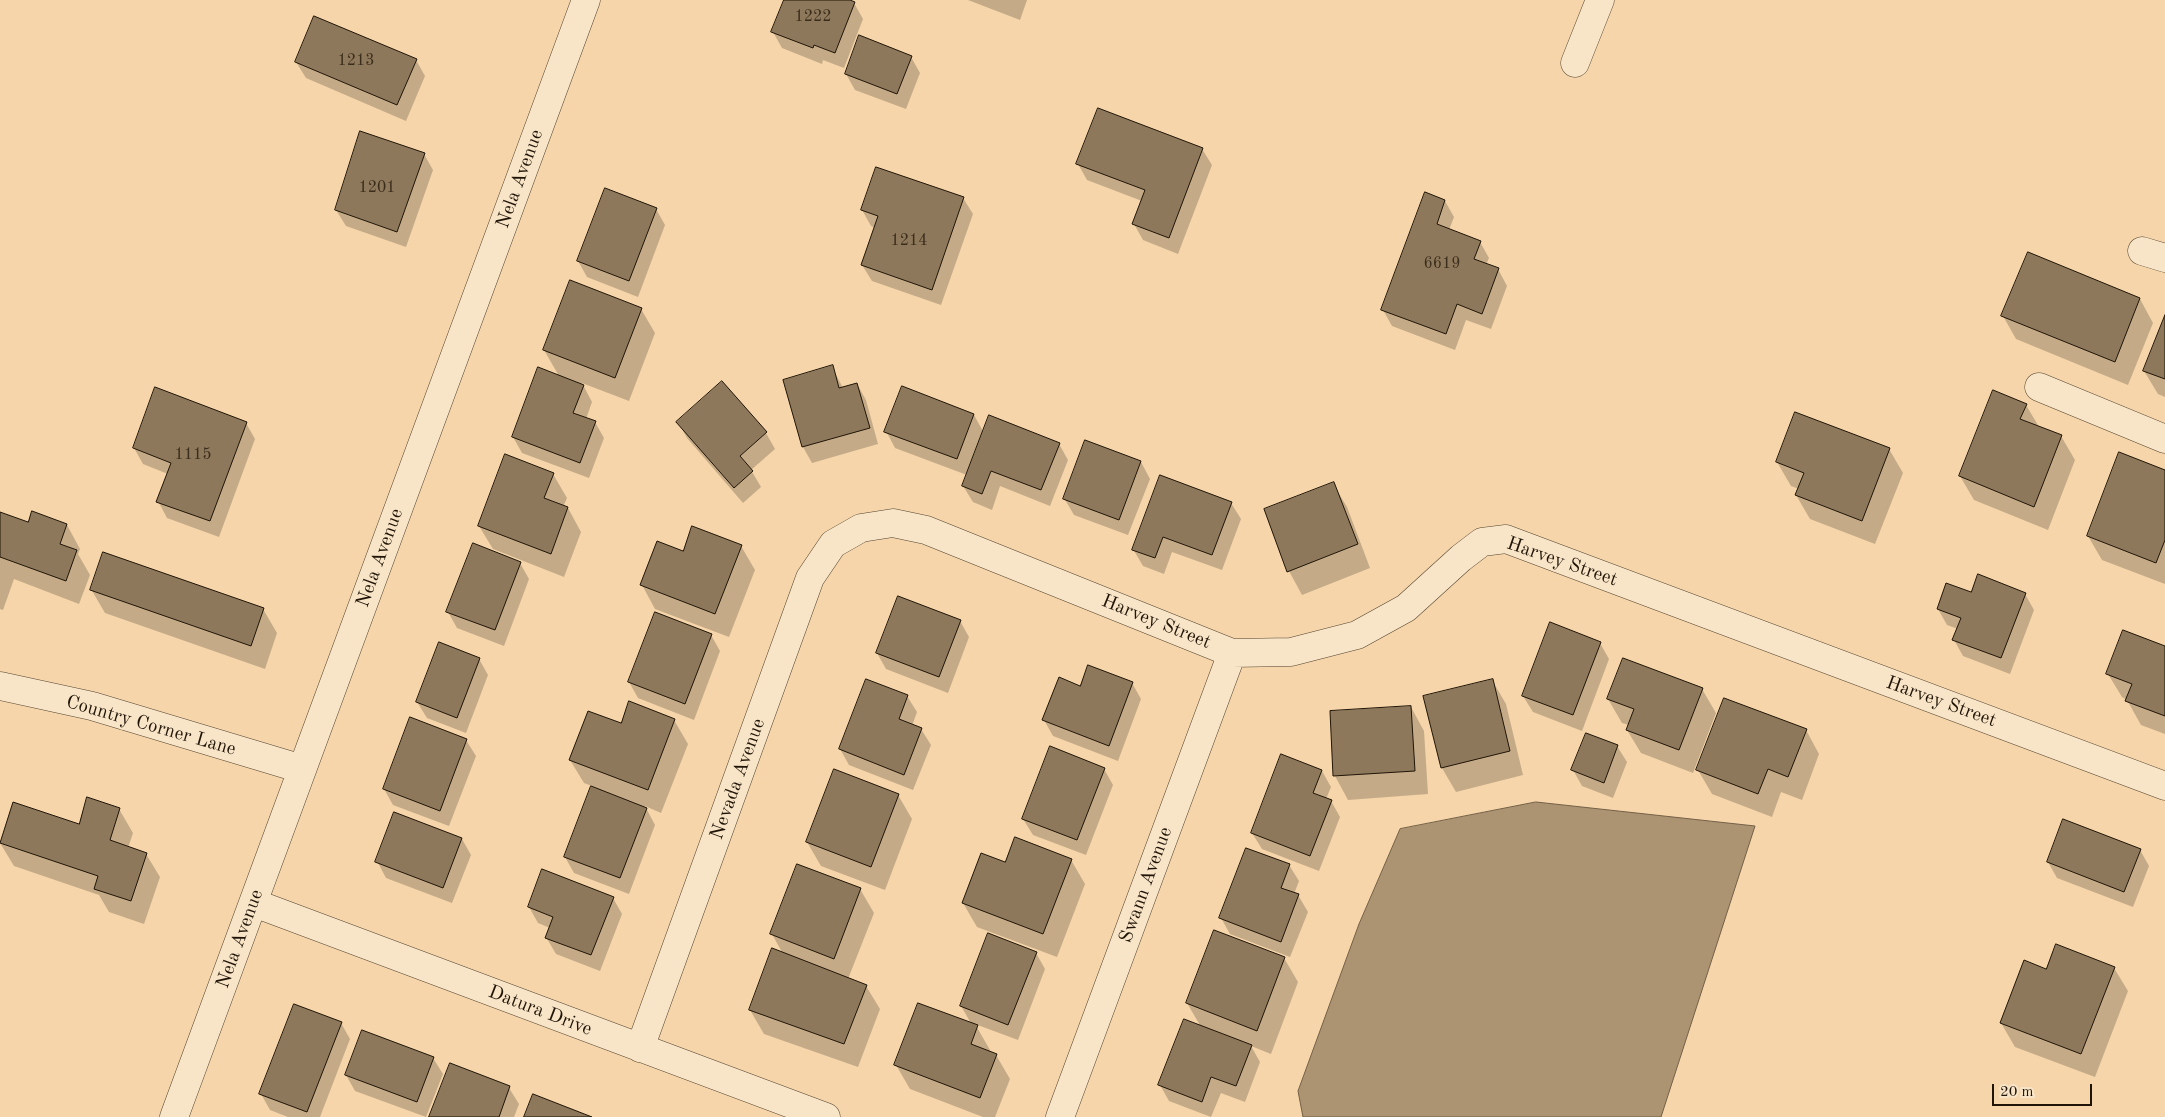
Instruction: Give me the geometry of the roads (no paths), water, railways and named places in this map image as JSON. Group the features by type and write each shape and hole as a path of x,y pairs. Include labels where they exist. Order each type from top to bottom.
{"street":[{"name":"Nela Avenue","path":"174,1117 586,0"},
{"path":"1575,63 1600,0"},
{"path":"2039,387 2165,439"},
{"name":"Harvey Street","path":"861,528 893,523 926,530 1232,652 1291,652 1357,635 1406,608 1461,558 1482,542 1506,539 2165,786"},
{"name":"Nevada Avenue","path":"640,1048 810,578 832,544 861,528"},
{"name":"Swann Avenue","path":"1060,1117 1232,652"},
{"name":"Country Corner Lane","path":"0,686 92,706 302,769"},
{"name":"Datura Drive","path":"254,904 826,1117"}]}
